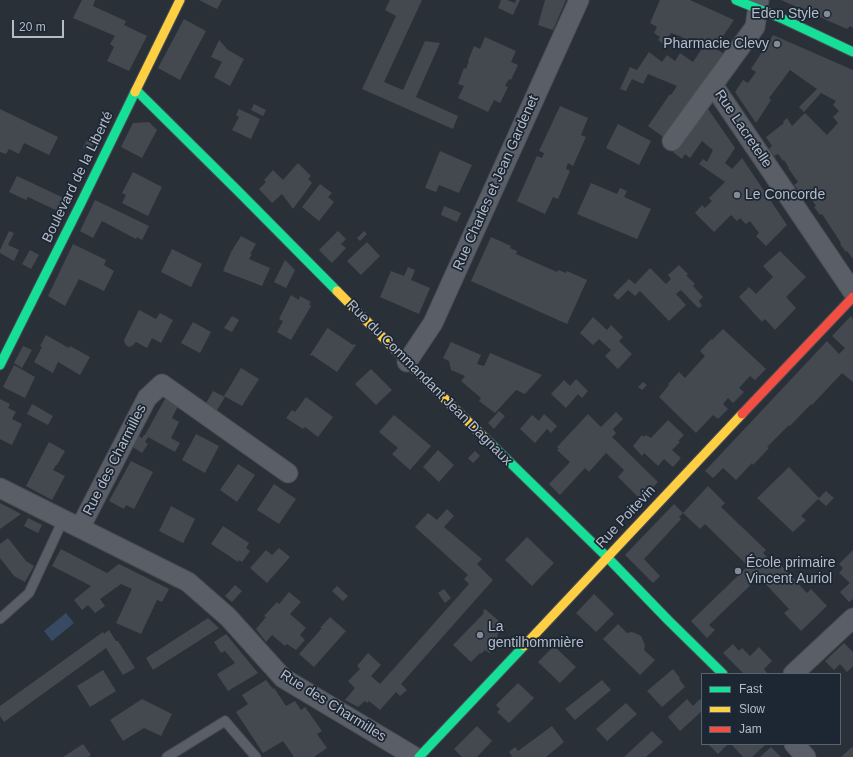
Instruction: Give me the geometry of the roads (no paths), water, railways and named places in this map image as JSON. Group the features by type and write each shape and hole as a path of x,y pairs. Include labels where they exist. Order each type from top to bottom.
{"street":[{"name":"Boulevard de la Liberté","path":"0,365 180,0"},
{"name":"Rue Charles et Jean Gardenet","path":"407,362 433,323 579,0"},
{"path":"736,0 758,4 853,52"},
{"path":"672,141 755,26 758,4"},
{"name":"Rue Lacretelle","path":"713,85 853,292"},
{"name":"Rue du Commandant Jean Dagnaux","path":"136,90 407,362 607,557 722,673"},
{"name":"Rue Poitevin","path":"419,757 853,297"},
{"name":"Rue des Charmilles","path":"72,524 147,398 162,384 288,473"},
{"name":"Rue des Charmilles","path":"0,488 188,582 228,617 283,678 404,754"},
{"path":"794,673 853,618"},
{"path":"795,745 806,757"}],"lane":[{"path":"0,619 30,593 72,524"},
{"path":"167,757 225,721 256,757"}],"water":[{"path":"66,613 74,623 52,641 44,631"}],"place":[{"name":"Eden Style","path":"827,14"},
{"name":"Pharmacie Clevy","path":"777,44"},
{"name":"Le Concorde","path":"737,195"},
{"name":"École primaire Vincent Auriol","path":"738,571"},
{"name":"La gentilhommière","path":"480,635"}]}
